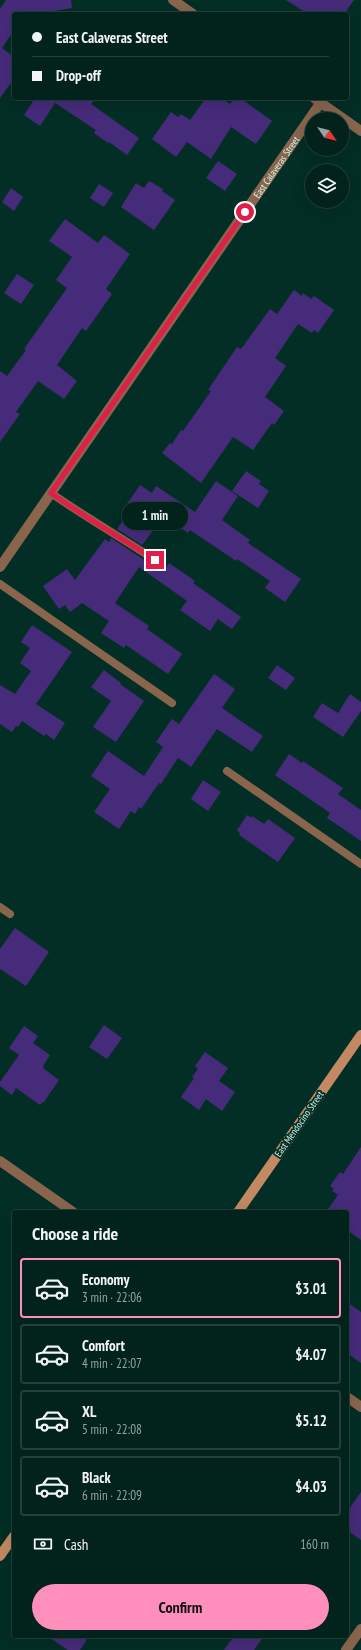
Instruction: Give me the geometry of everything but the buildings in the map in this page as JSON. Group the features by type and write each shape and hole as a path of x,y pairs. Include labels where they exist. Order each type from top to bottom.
{"street":[{"path":"173,0 190,12"},
{"path":"317,100 361,131"},
{"name":"East Calaveras Street","path":"0,567 317,100"},
{"name":"East Mendocino Street","path":"239,1210 361,1035"},
{"path":"0,1161 70,1210"},
{"path":"349,1398 361,1407"},
{"path":"0,1556 12,1539"},
{"path":"346,1650 361,1629"}],"lane":[{"path":"51,493 77,512 120,537 155,560"},
{"path":"0,584 172,703"},
{"path":"227,771 361,864"},
{"path":"0,908 10,914"}],"route":[{"path":"155,560 107,529 77,512 51,493 245,212"}]}
